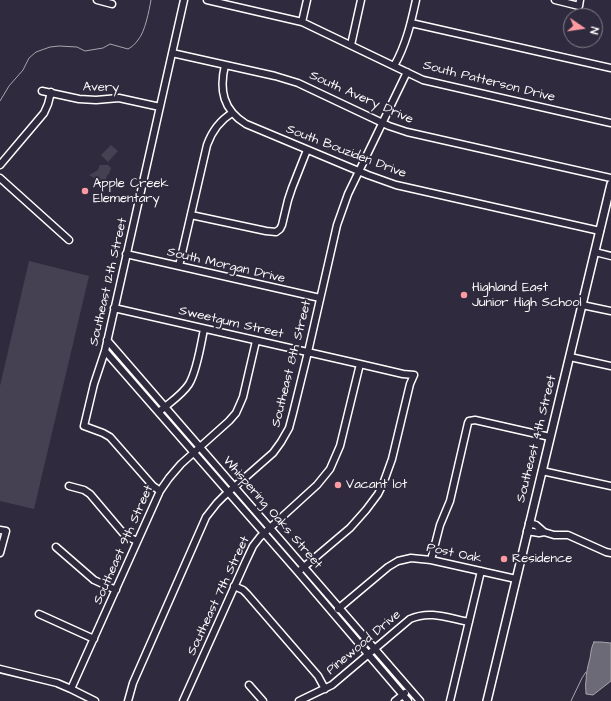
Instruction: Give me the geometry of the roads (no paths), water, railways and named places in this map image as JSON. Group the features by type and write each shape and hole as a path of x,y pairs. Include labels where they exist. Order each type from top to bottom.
{"main road":[{"name":"Southeast 4th Street","path":"487,701 594,252 609,201 611,184"}],"street":[{"path":"96,0 112,4"},
{"name":"Southeast 12th Street","path":"160,491 153,486 115,441 103,433 84,426 94,384 105,351 184,0"},
{"name":"South Patterson Drive","path":"207,0 302,22 423,80 611,123"},
{"path":"302,22 307,0"},
{"path":"351,45 361,0"},
{"path":"394,66 404,45 416,0"},
{"path":"555,0 580,3"},
{"path":"411,23 611,68"},
{"name":"South Avery Drive","path":"172,53 275,76 298,83 382,123 406,132 611,178"},
{"name":"South Bouziden Drive","path":"225,65 222,75 222,92 232,113 246,124 378,180 600,231"},
{"name":"Southeast 8th Street","path":"128,701 133,683 204,522 217,503 273,453 285,437 291,421 308,352 337,225 344,204 406,72"},
{"name":"Avery","path":"42,91 88,100 119,98 160,107"},
{"path":"0,165 44,113 51,92"},
{"path":"179,266 207,145 218,124 232,113"},
{"path":"191,215 266,232 278,231 282,225 288,200 307,150"},
{"path":"0,178 69,240"},
{"path":"594,252 611,256"},
{"name":"South Morgan Drive","path":"126,254 320,298"},
{"path":"582,304 611,311"},
{"name":"Sweetgum Street","path":"114,308 256,341 414,375 410,384 392,459 378,494 360,518 305,567"},
{"path":"159,412 186,388 191,379 204,329"},
{"name":"Whispering Oaks Street","path":"107,340 420,701"},
{"name":"Southeast 9th Street","path":"71,689 160,491 175,470 229,421 238,410 256,341"},
{"name":"Whispering Oaks Street","path":"105,351 334,613 408,701"},
{"path":"570,356 611,366"},
{"name":"Southeast 7th Street","path":"183,701 234,586 250,552 258,539 317,485 330,468 340,446 360,364"},
{"path":"431,560 440,525 450,500 469,420 475,420 550,437"},
{"path":"542,471 611,486"},
{"path":"69,486 84,490 90,494 126,536 137,541"},
{"path":"529,523 536,525 544,532 554,535 568,535 611,553"},
{"path":"0,553 3,531"},
{"path":"527,531 539,533 544,532"},
{"path":"56,547 94,580 116,590"},
{"name":"Post Oak","path":"334,613 382,572 398,561 411,558 431,560 516,578"},
{"path":"298,572 305,567"},
{"path":"450,701 481,571"},
{"path":"234,586 243,590 247,594 318,676 326,689"},
{"path":"39,614 94,639"},
{"name":"Pinewood Drive","path":"299,701 326,689 410,619 420,615 430,614 469,622"},
{"path":"0,669 46,680 71,689 94,701"},
{"path":"249,685 263,701"},
{"path":"395,701 410,689"}],"waterway":[{"path":"0,101 9,86 23,70 29,58 36,52 50,47 59,46 77,47 85,51 103,48 110,44 128,49 131,47 135,44 143,32 151,0"},
{"path":"571,701 586,672"}],"place":[{"name":"Apple Creek Elementary","path":"85,191"},
{"name":"Highland East Junior High School","path":"464,295"},
{"name":"Vacant lot","path":"338,485"},
{"name":"Residence","path":"504,559"}]}
